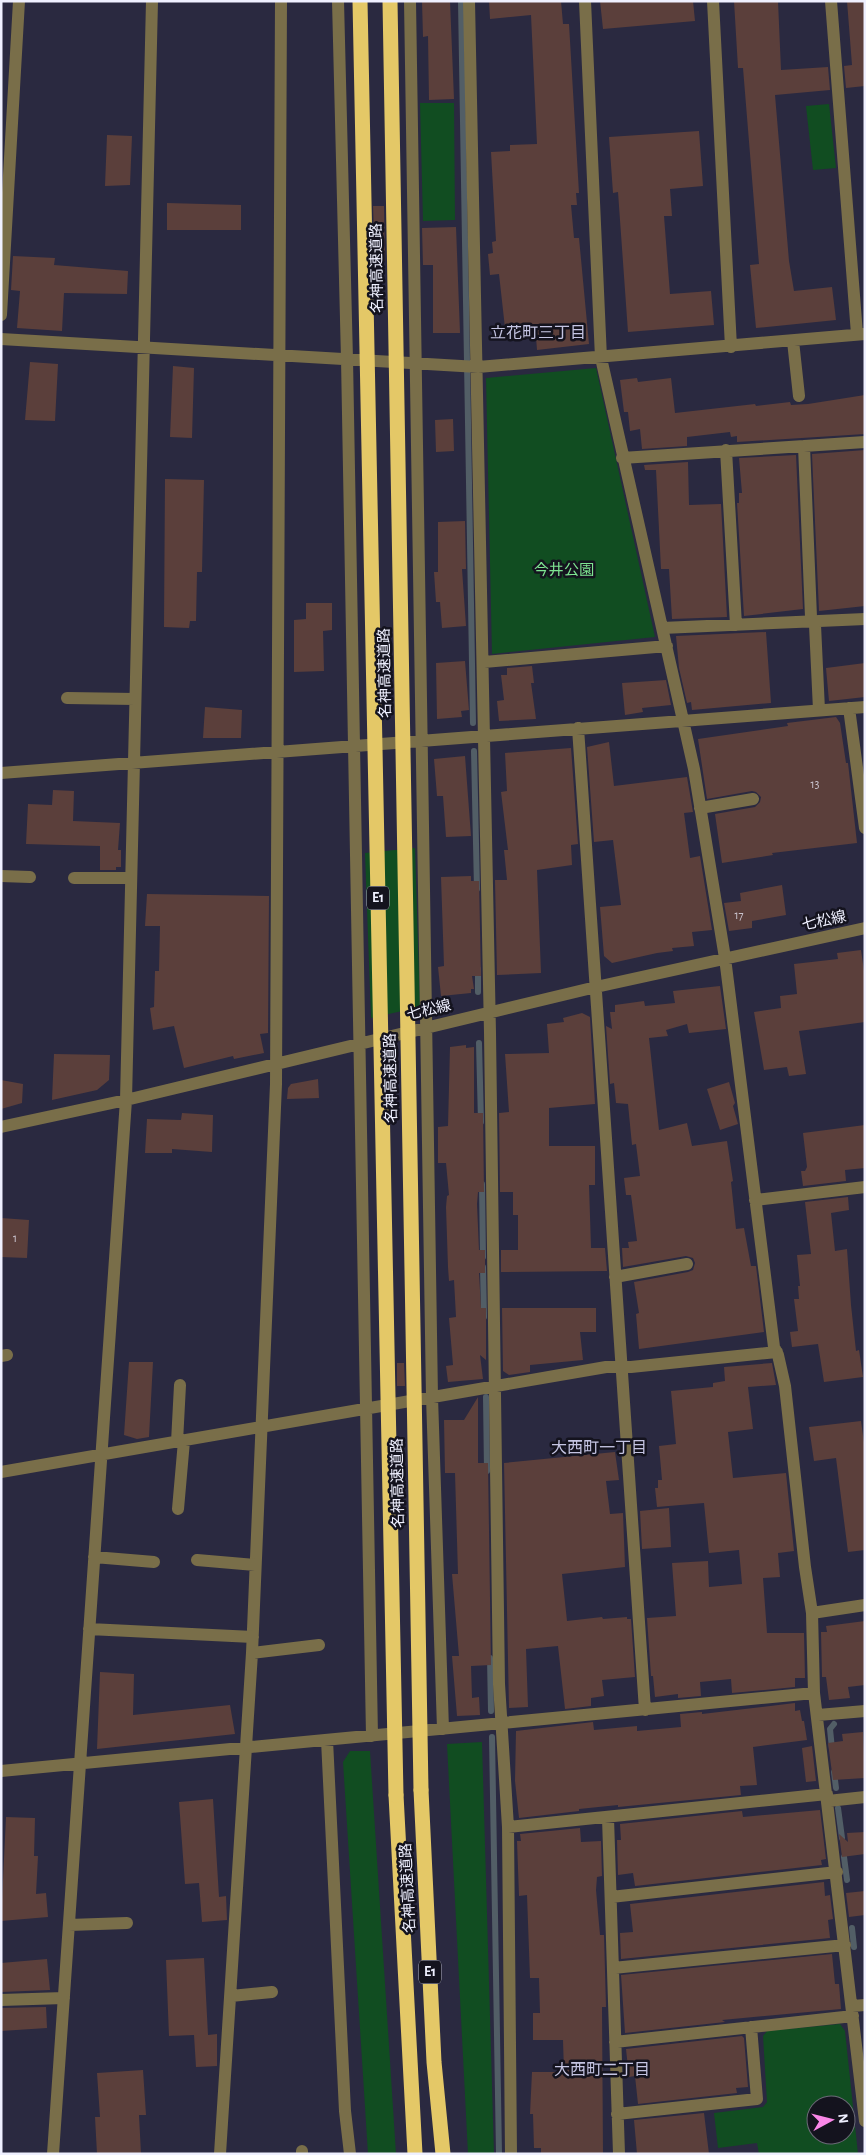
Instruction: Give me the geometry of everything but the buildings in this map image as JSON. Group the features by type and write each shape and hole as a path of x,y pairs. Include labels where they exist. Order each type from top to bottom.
{"highway":[{"name":"名神高速道路","path":"360,1 396,1795 415,2154"},
{"name":"名神高速道路","path":"390,1 421,1790 434,2062 443,2154"}],"street":[{"path":"1,315 19,1"},
{"path":"53,2154 126,1100 134,698 152,1"},
{"path":"220,2154 253,1637 276,1065 282,1"},
{"path":"338,1 347,360 352,745 372,1736"},
{"path":"410,1 432,1397 442,1729"},
{"path":"469,1 484,662 483,735 499,1675 508,1827 512,2154"},
{"path":"585,1 601,358 622,458 683,720 725,958 774,1347 777,1352 785,1386 804,1567 812,1613 814,1694 845,1945 857,2009 865,2121"},
{"path":"713,1 731,347"},
{"path":"1,339 478,367 731,347 861,334 831,1"},
{"path":"793,341 799,396"},
{"path":"622,458 865,442"},
{"path":"804,446 811,617 815,625 820,710"},
{"path":"726,450 736,625"},
{"path":"662,628 865,618"},
{"path":"484,662 667,646"},
{"path":"67,698 134,698"},
{"path":"1,773 865,707"},
{"path":"849,708 865,828"},
{"path":"578,728 616,1277 620,1367 645,1710"},
{"path":"700,808 753,800"},
{"path":"1,876 30,877"},
{"path":"74,878 130,878"},
{"name":"七松線","path":"1,1127 358,1046 427,1026 596,987 865,928"},
{"path":"755,1200 865,1187"},
{"path":"616,1277 687,1264"},
{"path":"1,1472 606,1367 777,1352"},
{"path":"178,1509 181,1442 180,1385"},
{"path":"94,1557 154,1562"},
{"path":"197,1560 255,1564"},
{"path":"812,1613 865,1605"},
{"path":"89,1629 253,1637"},
{"path":"252,1653 319,1644"},
{"path":"1,1771 814,1694"},
{"path":"818,1715 865,1711"},
{"path":"327,1740 346,2111 350,2154"},
{"path":"508,1827 827,1798 865,1797"},
{"path":"608,1818 619,2154"},
{"path":"610,1896 837,1872"},
{"path":"69,1925 127,1923"},
{"path":"612,1968 845,1945"},
{"path":"230,1996 272,1992"},
{"path":"1,2000 64,1998"},
{"path":"615,2042 751,2027 857,2009"},
{"path":"617,2114 757,2099 751,2027"}],"green space":[{"path":"420,103 454,103 455,220 423,221"},
{"path":"829,104 836,168 813,170 806,106"},
{"name":"今井公園","path":"596,368 655,637 492,654 486,378"},
{"path":"415,848 420,1007 371,1018 365,853"},
{"path":"482,1742 494,2154 468,2154 447,1744"},
{"path":"350,1751 370,1751 396,2154 368,2154 343,1762"},
{"path":"840,2024 845,2031 852,2095 806,2095 806,2145 856,2145 856,2135 858,2154 759,2154 757,2143 718,2148 714,2113 763,2107 767,2102 763,2036 767,2031"}],"waterway":[{"path":"461,1 473,723"},
{"path":"474,751 477,889"},
{"path":"478,969 478,992"},
{"path":"479,1043 481,1122"},
{"path":"482,1184 483,1257"},
{"path":"483,1267 484,1317"},
{"path":"486,1397 487,1471"},
{"path":"490,1658 491,1711"},
{"path":"832,1749 830,1729 834,1724"},
{"path":"492,1737 499,2154"},
{"path":"834,1772 836,1788"},
{"path":"838,1808 842,1838"},
{"path":"844,1857 847,1880"},
{"path":"852,1928 854,1947"}],"district":[{"name":"立花町三丁目","path":"538,333"},
{"name":"大西町一丁目","path":"599,1448"},
{"name":"大西町二丁目","path":"602,2070"}]}
